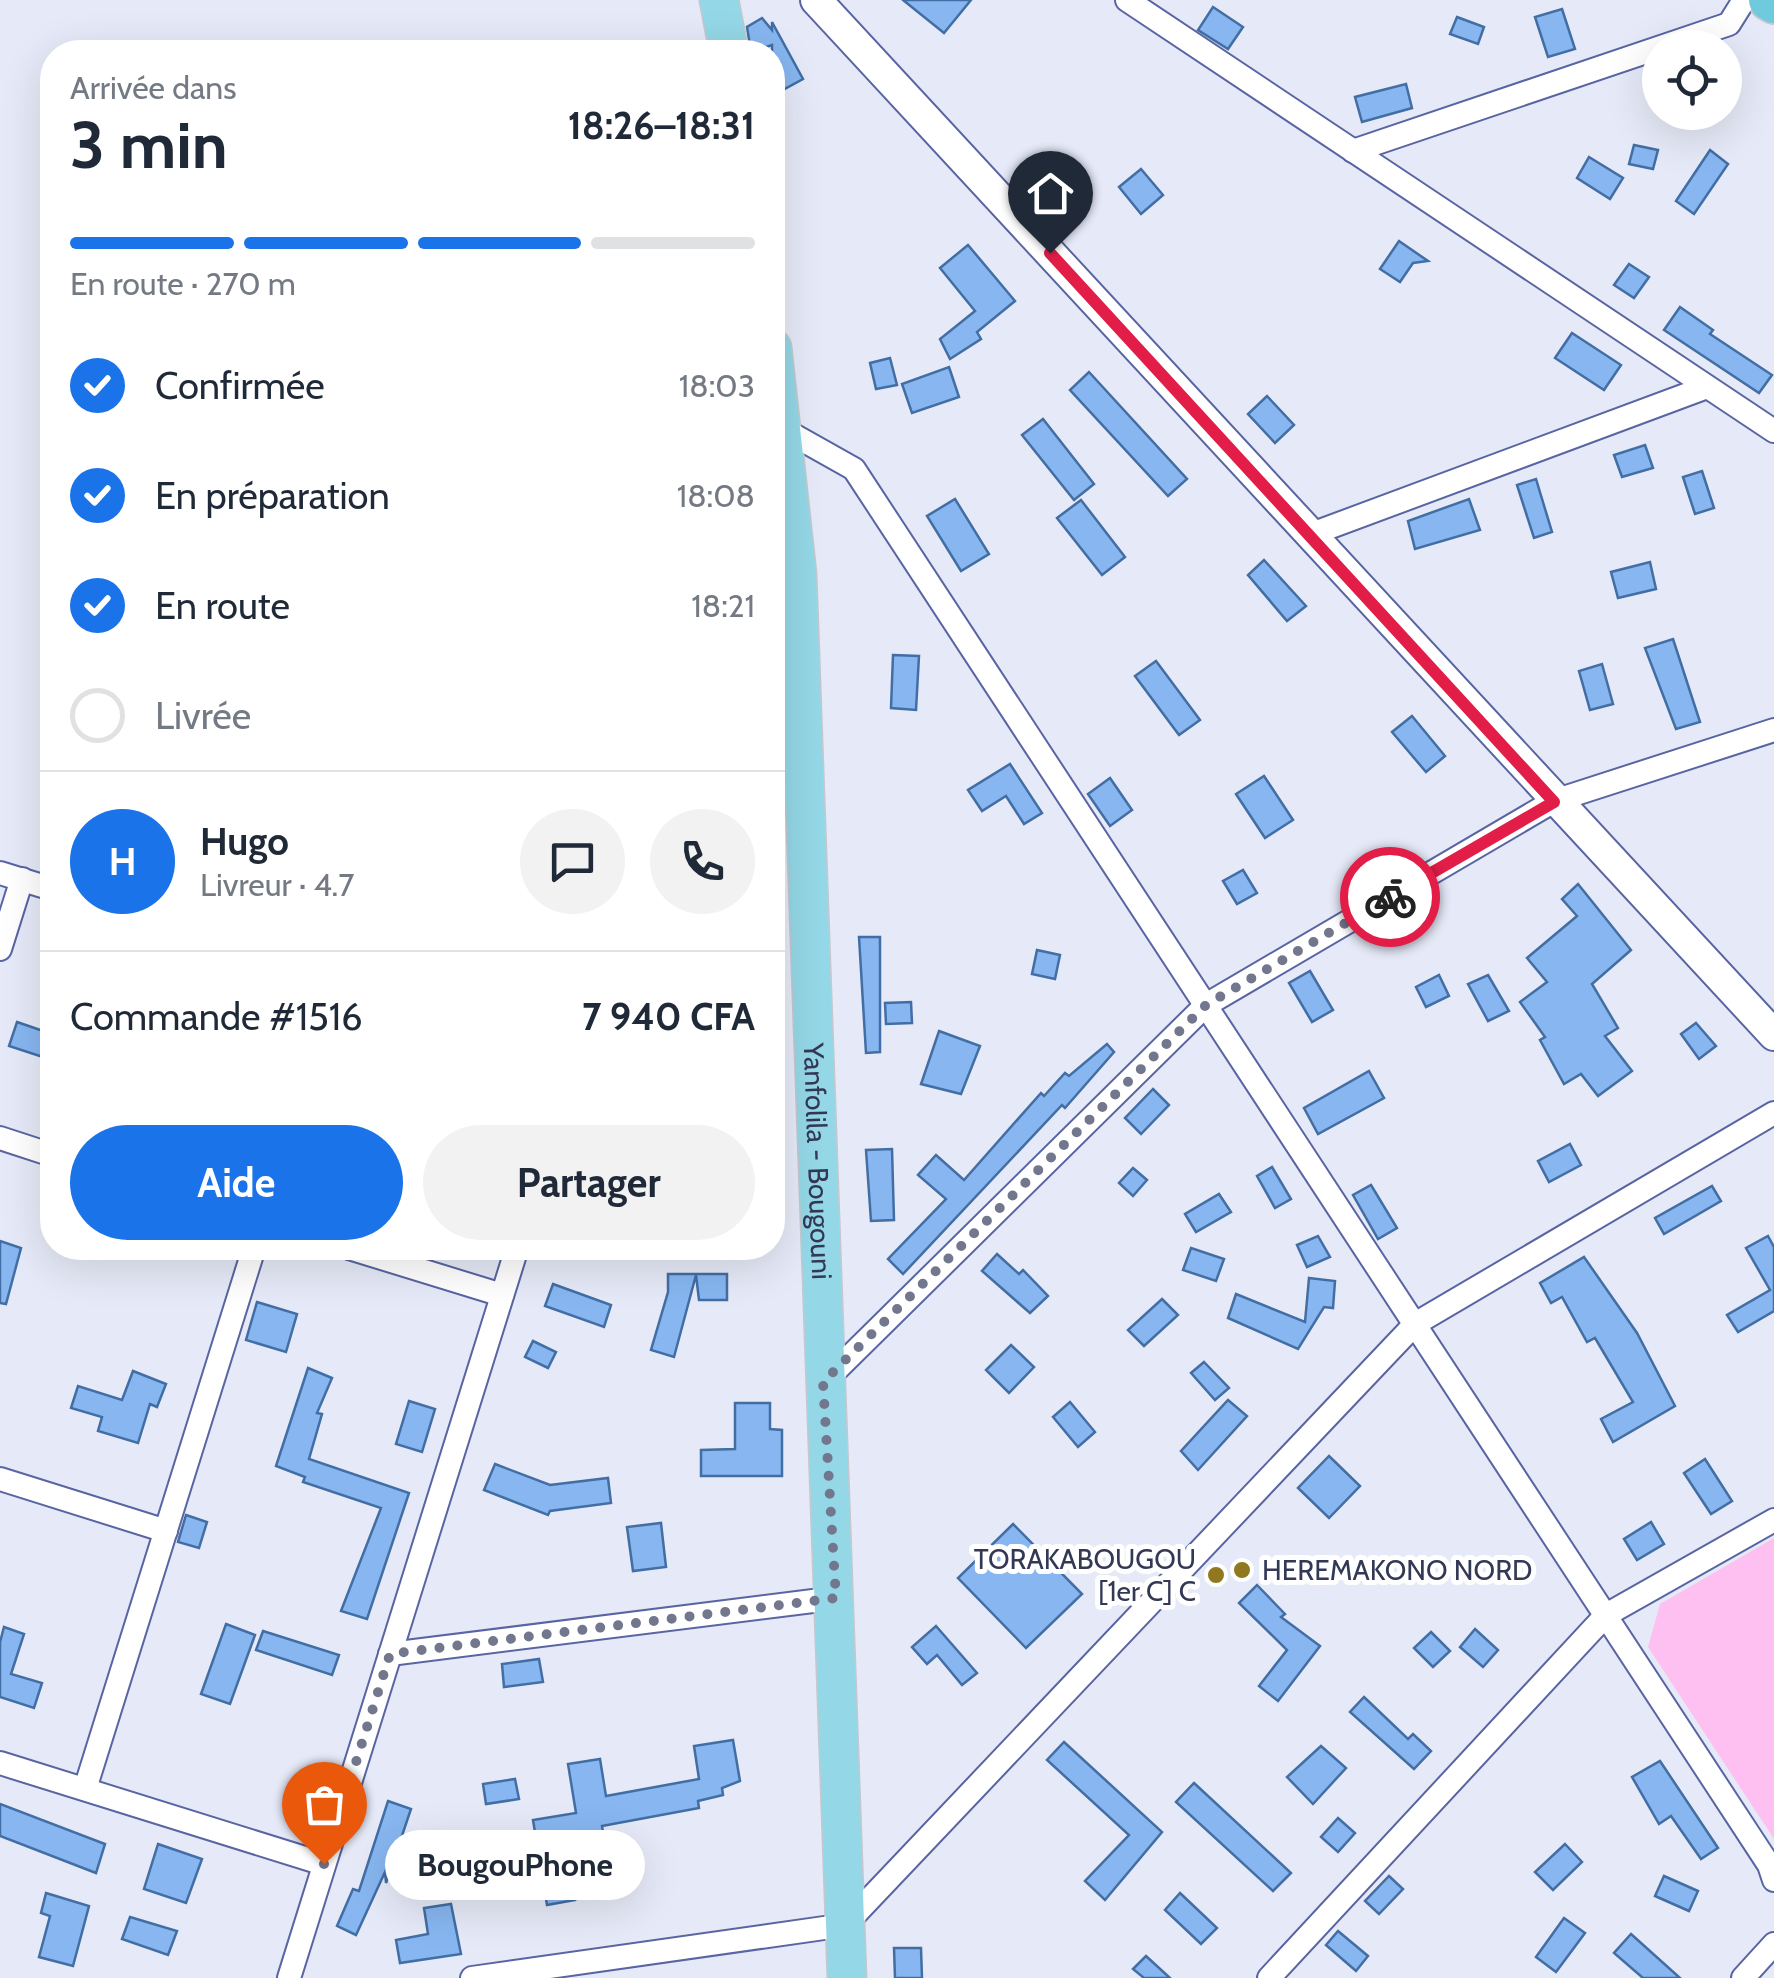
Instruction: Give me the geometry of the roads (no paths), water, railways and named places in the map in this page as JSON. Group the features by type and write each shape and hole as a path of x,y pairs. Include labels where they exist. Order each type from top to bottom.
{"main road":[{"path":"719,0 727,40"},
{"name":"Yanfolila - Bougouni","path":"785,570 836,1598 847,1978"}],"street":[{"path":"816,0 1554,802 1774,1035"},
{"path":"1127,0 1774,431"},
{"path":"1353,151 1728,24 1744,0"},
{"path":"1309,535 1707,387"},
{"path":"785,430 854,469 1770,1865 1774,1880"},
{"path":"823,1382 1206,1005 1554,802 1774,730"},
{"path":"0,950 11,876 40,885"},
{"path":"472,1978 564,1970 845,1925 1415,1324 1774,1113"},
{"path":"0,1138 40,1150"},
{"path":"85,1790 250,1260"},
{"path":"388,1260 502,1295"},
{"path":"289,1978 512,1260"},
{"path":"0,1479 166,1531"},
{"path":"1270,1978 1606,1615 1774,1520"},
{"path":"390,1654 836,1598"},
{"path":"0,1763 324,1864"},
{"path":"1743,1978 1774,1944"}],"place":[{"name":"HEREMAKONO NORD","path":"1242,1570"},
{"name":"TORAKABOUGOU [1er C] C","path":"1216,1575"},
{"name":"BougouPhone","path":"324,1864"}]}
